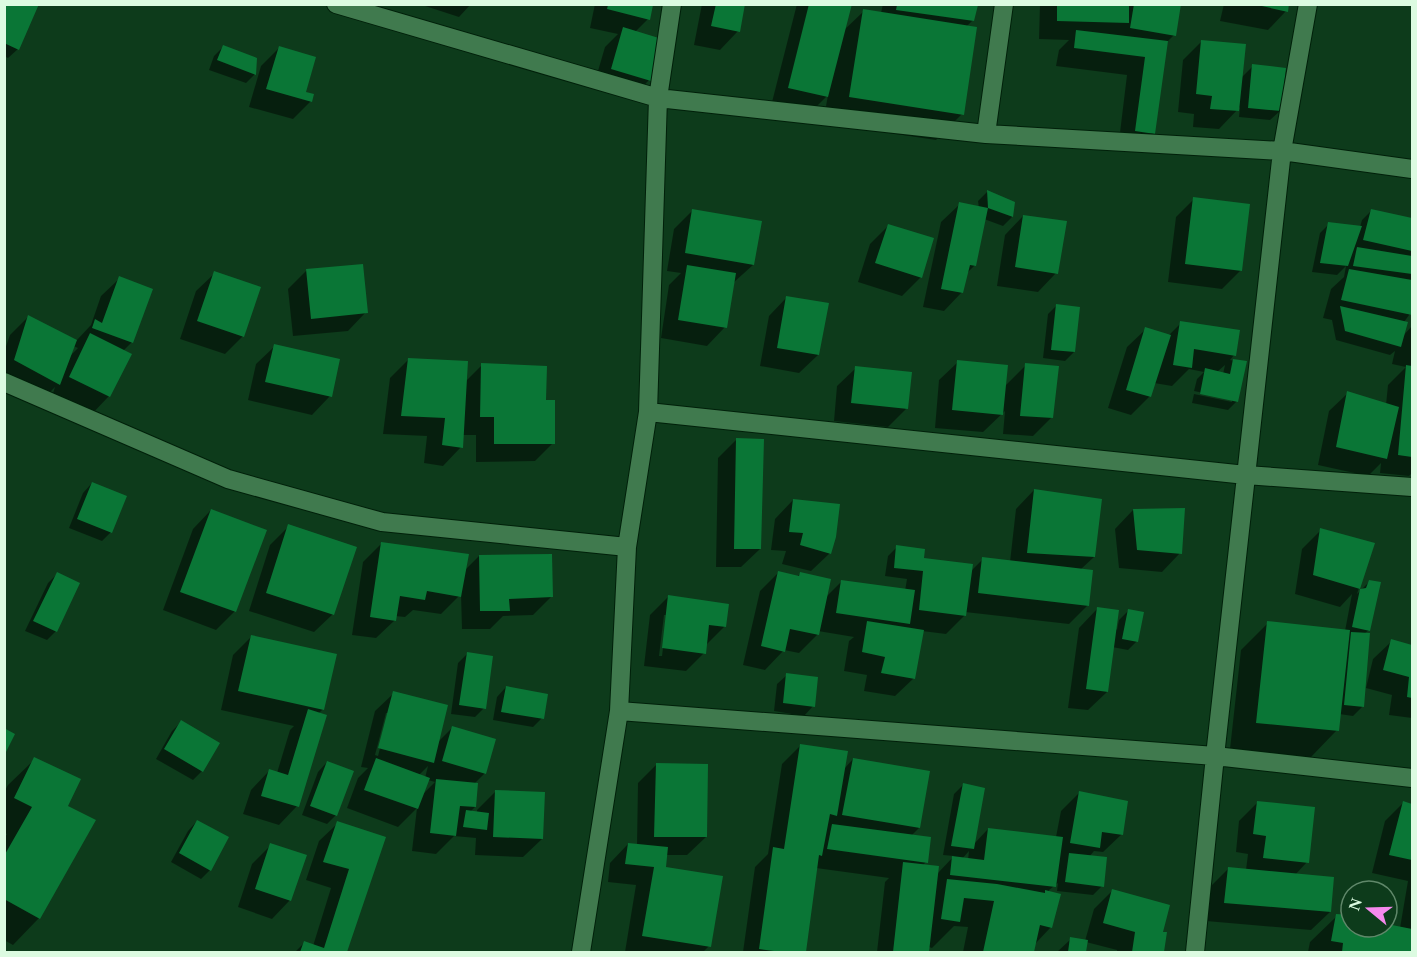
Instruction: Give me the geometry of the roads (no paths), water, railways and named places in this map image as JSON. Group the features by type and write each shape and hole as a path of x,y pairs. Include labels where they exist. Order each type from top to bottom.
{"street":[{"path":"336,4 658,98 986,134 1282,151 1413,169"},
{"path":"581,952 619,711 627,547 648,412 658,98 672,4"},
{"path":"986,134 1004,4"},
{"path":"1195,952 1282,151 1308,4"},
{"path":"4,382 228,480 382,522 627,547"},
{"path":"648,412 1246,475 1413,487"},
{"path":"619,711 1215,756 1413,778"}]}
